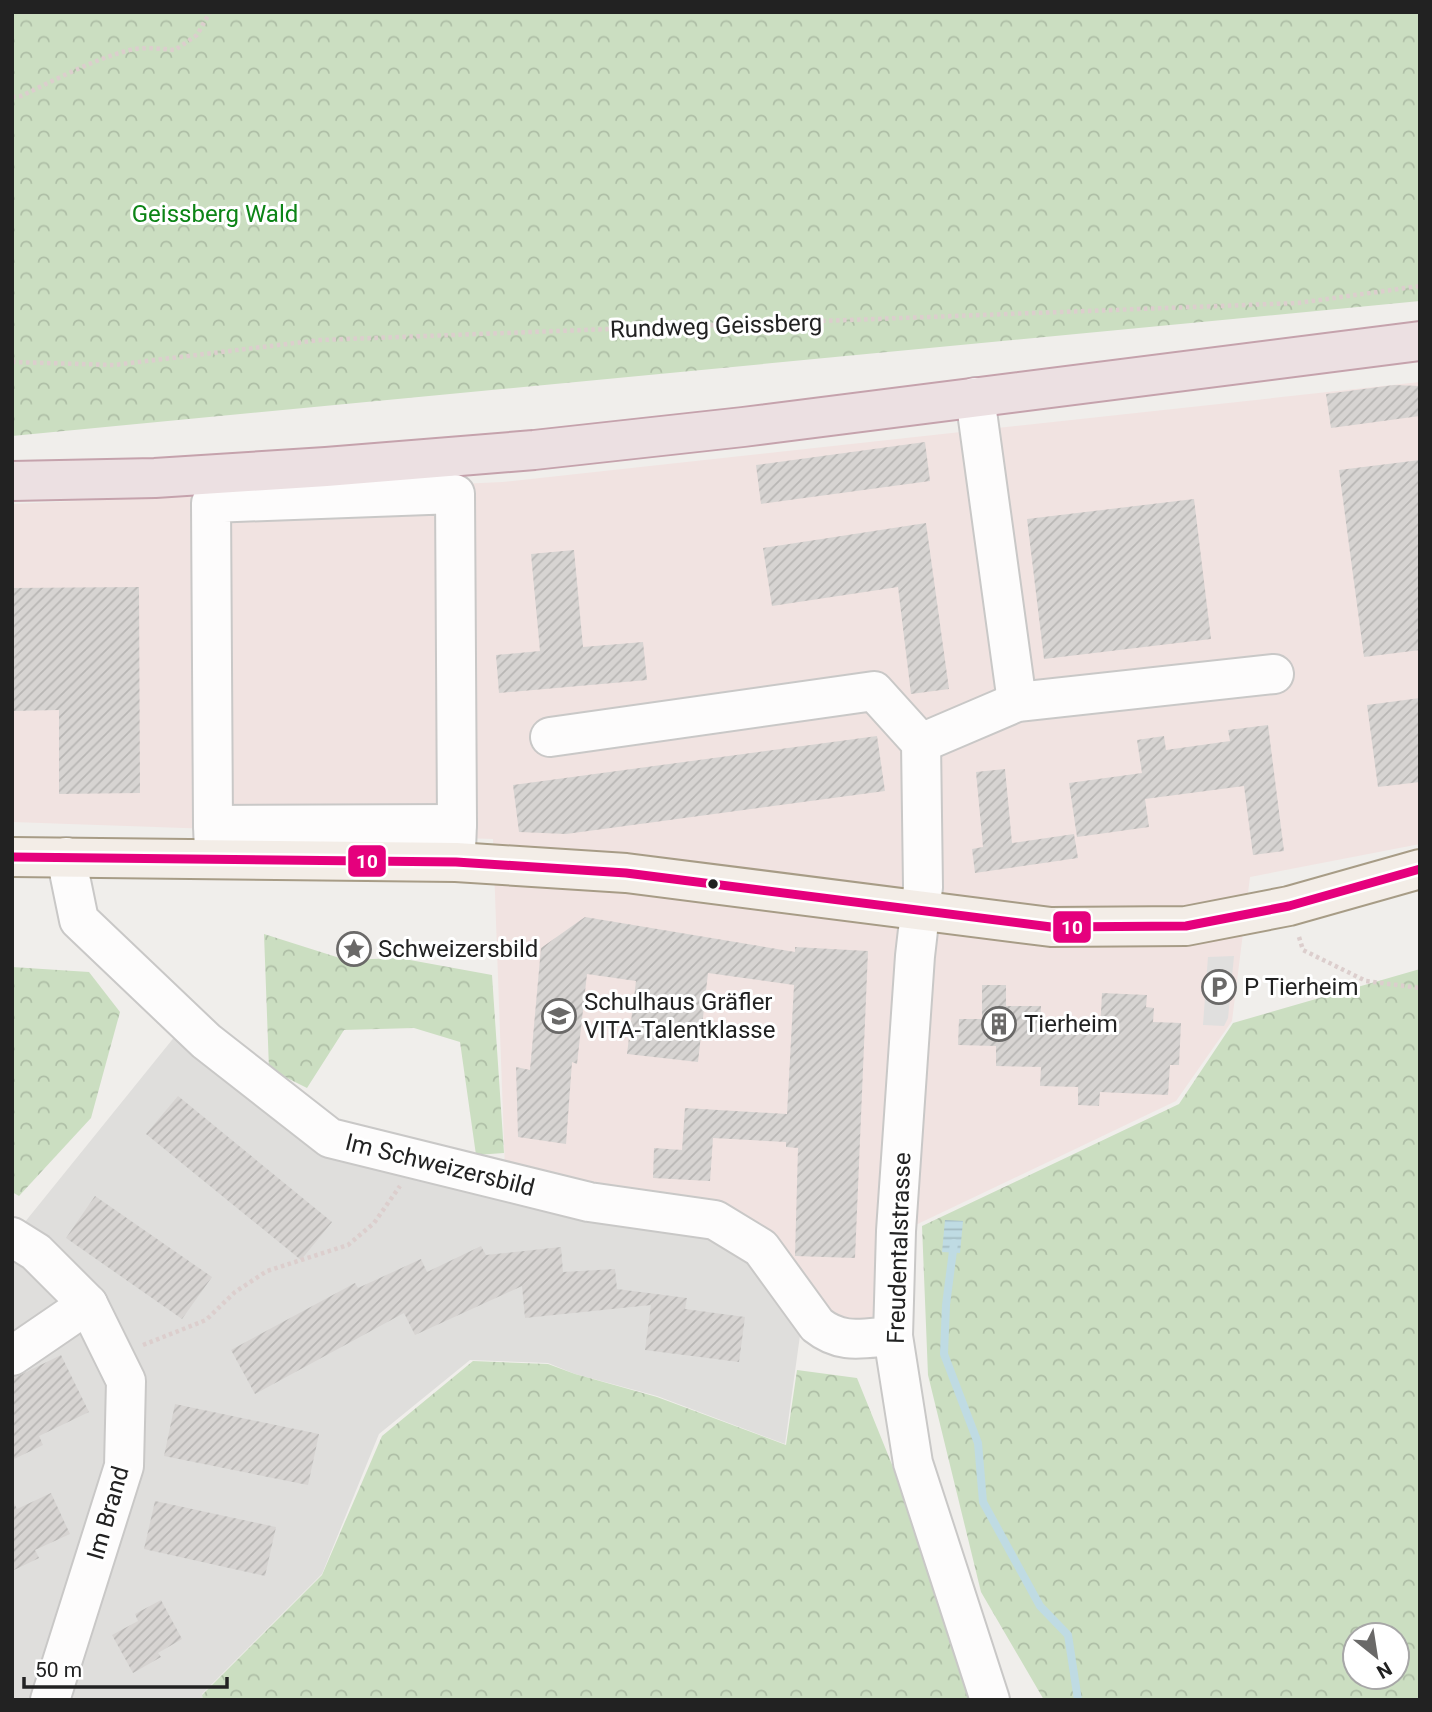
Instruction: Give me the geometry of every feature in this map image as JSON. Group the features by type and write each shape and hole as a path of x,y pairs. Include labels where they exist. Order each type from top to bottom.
{"highway":[{"path":"12,481 155,478 506,452 743,427 1420,341"}],"main road":[{"path":"12,857 66,857 213,842 626,873 1051,927 1186,926 1289,906 1420,869"}],"street":[{"path":"975,397 1017,702"},
{"path":"456,862 457,824 455,494 211,503 213,842 457,824"},
{"path":"550,737 874,691 921,743 1017,702 1274,674"},
{"name":"Freudentalstrasse","path":"921,743 923,887 915,956 898,1204 893,1336 914,1463 990,1700"},
{"name":"Im Schweizersbild","path":"66,857 79,920 206,1041 330,1138 589,1202 715,1220 761,1248 817,1325 828,1334 844,1340 893,1336"},
{"name":"Im Brand","path":"12,1237 36,1252 88,1304 126,1381 124,1466 50,1700"},
{"path":"12,1356 88,1304"}],"path":[{"path":"22,12 33,12"},
{"path":"12,97 21,96 75,70 128,50 175,50 197,35 210,12"},
{"name":"Rundweg Geissberg","path":"12,362 114,365 320,340 1298,303 1420,286"},
{"path":"1289,906 1303,950 1366,981 1420,988"},
{"path":"114,1356 206,1320 234,1292 267,1271 348,1245 374,1223 418,1160"}],"shaded area":[{"name":"Schweizersbild","path":"1420,382 1420,844 1250,877 1232,1021 1176,1101 882,1241 879,1327 824,1320 770,1239 505,1170 493,839 12,822 12,504 503,482"},
{"name":"P Tierheim","path":"1234,956 1228,1018 1224,1026 1203,1025 1208,957"},
{"path":"180,1030 320,1144 702,1228 757,1257 802,1321 785,1444 657,1396 575,1374 548,1363 470,1360 379,1434 322,1574 202,1694 203,1700 12,1700 12,1238"}],"green space":[{"name":"Geissberg Wald","path":"12,12 1420,12 1420,301 12,436"},
{"path":"264,934 346,960 399,958 492,975 504,1153 476,1155 460,1042 414,1028 344,1030 307,1088 269,1069"},
{"path":"12,967 89,972 120,1012 91,1118 19,1196 12,1192"},
{"path":"1420,969 1420,1700 1044,1700 981,1592 928,1375 922,1226 1179,1104 1233,1023"},
{"path":"473,1361 548,1364 657,1397 786,1445 797,1370 857,1378 918,1529 975,1700 203,1700 202,1695 322,1575 382,1436"}],"water":[{"path":"945,1220 963,1221 960,1253 942,1252"}],"building":[{"path":"1394,385 1420,386 1420,416 1331,428 1326,394"},
{"path":"925,442 930,481 761,504 756,465"},
{"path":"1420,460 1420,650 1364,657 1339,470"},
{"path":"1194,499 1211,639 1044,659 1027,519"},
{"path":"926,523 949,689 911,694 898,587 772,606 763,548"},
{"path":"574,550 583,647 643,642 647,680 499,693 496,655 540,651 531,554"},
{"path":"139,587 140,793 59,794 59,710 12,711 12,588"},
{"path":"1420,698 1420,782 1378,787 1367,705"},
{"path":"1268,725 1284,851 1253,855 1244,786 1145,799 1149,827 1077,837 1069,783 1142,773 1137,740 1164,736 1166,750 1230,741 1228,730"},
{"path":"877,736 885,791 566,834 519,832 513,785"},
{"path":"1005,769 1012,843 1074,834 1078,858 975,873 972,849 983,847 976,772"},
{"path":"585,917 795,952 795,947 868,951 855,1258 795,1256 798,1148 786,1147 786,1142 713,1138 710,1181 653,1178 654,1148 682,1150 685,1108 787,1114 794,985 708,973 698,1062 627,1054 636,981 587,974 577,1064 572,1062 566,1144 518,1137 516,1067 530,1070 541,948"},
{"path":"982,985 1006,985 1006,1006 1041,1006 1040,1029 1100,1031 1102,993 1147,995 1146,1007 1154,1008 1153,1022 1181,1023 1179,1065 1170,1065 1168,1095 1100,1092 1099,1106 1078,1105 1078,1087 1040,1086 1041,1067 996,1066 996,1046 958,1045 959,1019 982,1019"},
{"path":"178,1096 332,1222 301,1260 146,1134"},
{"path":"95,1196 212,1277 182,1319 66,1238"},
{"path":"481,1246 486,1255 561,1247 563,1272 615,1269 617,1289 687,1298 685,1309 745,1317 739,1362 645,1350 651,1305 525,1318 522,1286 415,1335 404,1313 255,1394 231,1350 355,1283 358,1288 421,1259 427,1272"},
{"path":"61,1355 89,1412 39,1436 43,1445 12,1460 12,1379"},
{"path":"175,1404 319,1434 308,1485 164,1456"},
{"path":"51,1493 70,1534 35,1550 39,1558 12,1571 12,1499 17,1509"},
{"path":"155,1501 276,1527 265,1576 144,1549"},
{"path":"161,1600 182,1639 158,1653 161,1657 133,1673 112,1635 138,1621 135,1614"}],"waterway":[{"path":"954,1243 946,1305 944,1354 978,1443 983,1502 1040,1606 1068,1635 1078,1700"}],"transit line":[{"name":"10","path":"12,857 456,862 626,873 1051,927 1186,926 1289,906 1420,869"}],"place":[{"name":"Schweizersbild","path":"354,949"},
{"name":"P Tierheim","path":"1219,987"},
{"name":"Schulhaus Gräfler VITA-Talentklasse","path":"559,1016"},
{"name":"Tierheim","path":"999,1024"}]}
